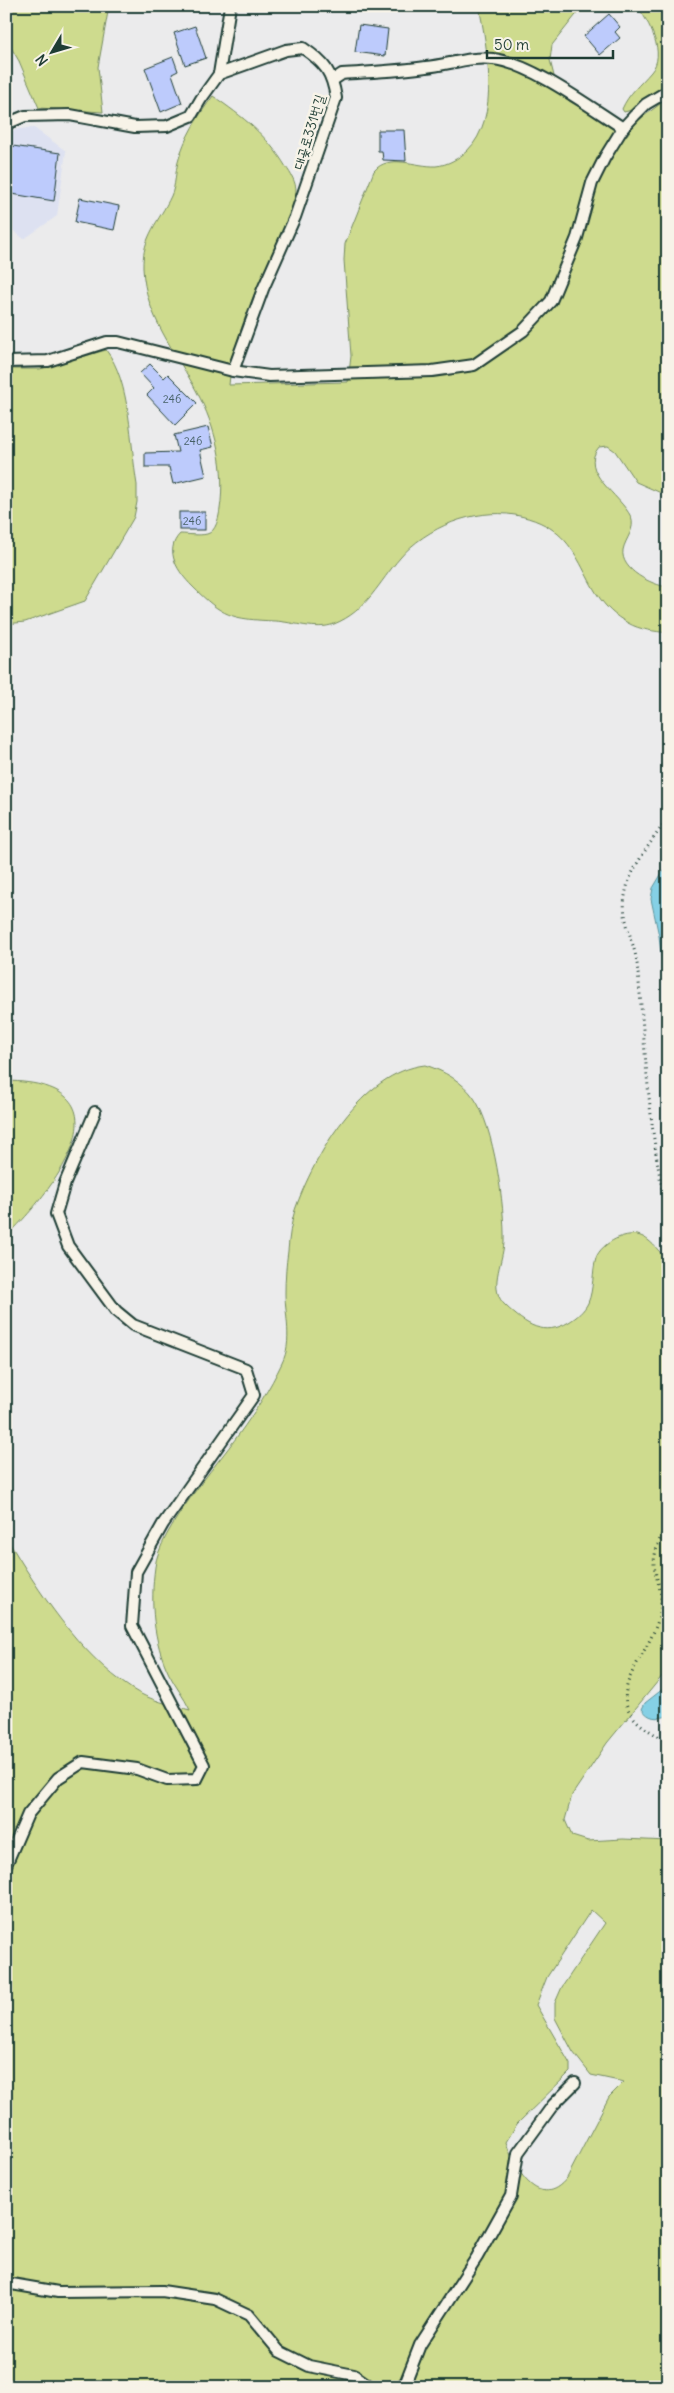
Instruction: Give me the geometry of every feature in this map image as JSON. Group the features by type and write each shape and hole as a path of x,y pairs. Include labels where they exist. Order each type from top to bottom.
{"lane":[{"path":"6,124 25,116 70,115 135,127 167,126 191,116 219,74 230,6"},
{"name":"대곶로331번길","path":"219,74 286,50 303,48 322,60 333,80 336,98 295,217 263,290 233,371"},
{"path":"333,80 342,74 427,67 474,59 493,58 520,67 546,80 623,128"},
{"path":"6,362 48,361 107,342 118,342 233,371 269,376 432,371 474,364 523,331 551,301 577,238 592,183 623,128 646,104 668,90"},
{"path":"6,1865 28,1814 58,1778 83,1762 137,1769 167,1780 197,1779 204,1765 132,1626 136,1572 163,1524 254,1395 246,1369 132,1325 116,1311 68,1246 56,1214 65,1183 95,1112"},
{"path":"401,2387 406,2382 420,2345 477,2257 511,2196 518,2153 553,2105 575,2083"},
{"path":"6,2283 58,2292 162,2291 215,2299 248,2315 279,2352 309,2366 354,2375 372,2387"}],"path":[{"path":"668,817 631,876 625,897 626,921 636,961 657,1171 668,1215"},
{"path":"668,1521 660,1538 654,1564 662,1601 657,1625 632,1670 626,1689 627,1707 636,1721 647,1732 668,1741"}],"shaded area":[{"path":"34,128 66,151 57,216 24,239 6,225 6,133 19,129"}],"green space":[{"path":"6,6 109,6 98,67 103,112 39,108 19,61 6,39"},
{"path":"479,6 583,6 552,45 550,60 555,80 569,101 627,135 636,122 668,98 668,496 636,482 615,451 608,446 599,447 594,456 594,465 603,483 626,508 631,517 632,526 623,550 623,557 627,564 646,580 668,587 668,633 637,627 611,611 599,596 571,548 558,534 540,523 515,515 500,514 468,517 452,522 423,537 400,558 364,604 355,612 334,624 320,627 248,619 229,614 212,604 187,581 178,568 173,554 175,541 180,534 207,534 215,527 219,516 222,479 218,449 204,406 155,318 149,302 143,268 145,247 173,192 178,162 184,144 197,119 213,96 244,119 271,145 290,172 296,188 290,214 245,317 231,368 229,385 348,382 351,356 344,260 345,244 374,171 380,166 395,162 428,166 445,164 464,154 478,137 488,102 489,82 488,62"},
{"path":"637,6 668,6 668,84 632,110 624,112 622,109 625,103 651,72 657,56 655,38"},
{"path":"106,350 114,363 125,396 137,485 137,502 134,517 85,601 25,622 6,624 6,369 40,369"},
{"path":"425,1065 439,1070 458,1082 469,1092 481,1111 493,1147 503,1209 504,1242 497,1284 498,1292 500,1299 521,1319 543,1329 560,1326 577,1316 590,1298 596,1258 599,1252 609,1243 623,1236 637,1235 647,1239 668,1261 668,1669 607,1743 572,1795 565,1820 572,1836 588,1841 623,1839 668,1841 668,1889 663,1896 668,1894 668,2387 6,2387 6,1537 46,1600 77,1640 94,1658 112,1674 139,1693 160,1702 190,1710 169,1674 156,1635 153,1594 155,1567 159,1552 177,1517 251,1417 282,1363 288,1337 285,1288 290,1230 295,1210 314,1166 328,1142 361,1100 381,1083 402,1071","holes":["591,1910 605,1923 562,1987 555,2003 555,2018 573,2052 591,2075 624,2082 609,2097 567,2178 557,2188 547,2191 538,2189 521,2174 506,2142 517,2124 570,2072 570,2064 536,2005 547,1977"]},
{"path":"6,1081 46,1086 68,1099 77,1118 74,1141 63,1167 46,1192 6,1237"}],"water":[{"path":"668,863 668,1016 659,936 651,899 653,888"},
{"path":"668,1685 668,1716 656,1718 647,1715 642,1709 645,1703"}],"building":[{"path":"609,14 620,27 615,32 620,38 600,55 584,36"},
{"path":"359,25 388,29 385,56 355,52"},
{"path":"195,26 206,58 185,65 174,33"},
{"path":"173,57 178,71 172,74 182,103 161,112 145,68"},
{"path":"378,130 404,130 406,161 383,160 382,151 378,151"},
{"path":"6,145 60,153 54,201 6,193"},
{"path":"80,198 119,206 114,230 75,222"},
{"path":"150,364 164,378 168,374 197,403 175,425 147,395 154,388 140,373"},
{"path":"208,427 213,447 200,450 206,476 173,484 169,467 145,467 145,453 178,452 174,435"},
{"path":"179,512 205,512 205,530 179,530"}]}
